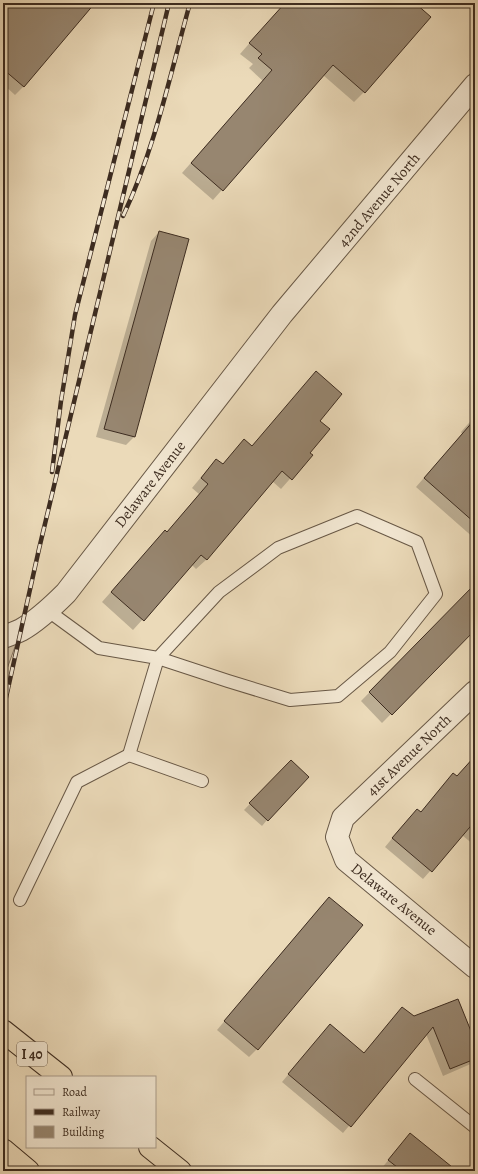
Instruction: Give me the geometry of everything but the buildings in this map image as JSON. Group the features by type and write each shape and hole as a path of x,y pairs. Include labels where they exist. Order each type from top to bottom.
{"highway":[{"name":"I 40","path":"3,1031 60,1076"},
{"path":"151,1148 180,1171"},
{"path":"3,1150 28,1171"}],"street":[{"name":"42nd Avenue North","path":"282,314 475,85"},
{"name":"Delaware Avenue","path":"3,638 22,630 66,593 282,314"},
{"name":"41st Avenue North","path":"343,818 475,692"},
{"name":"Delaware Avenue","path":"343,818 337,837 346,860 475,967"}],"lane":[{"path":"47,610 99,648 158,658 290,700 338,696 390,652 436,594 417,542 357,516 278,548 218,592 158,658 129,756"},
{"path":"20,900 77,782 129,756 202,781"},
{"path":"415,1079 475,1127"}],"shaded area":[{"path":"21,630 3,680 3,633"}],"railway":[{"path":"52,472 61,401 75,315 154,3"},
{"path":"3,711 39,549 169,3"},
{"path":"123,216 134,191 153,138 190,3"}]}
